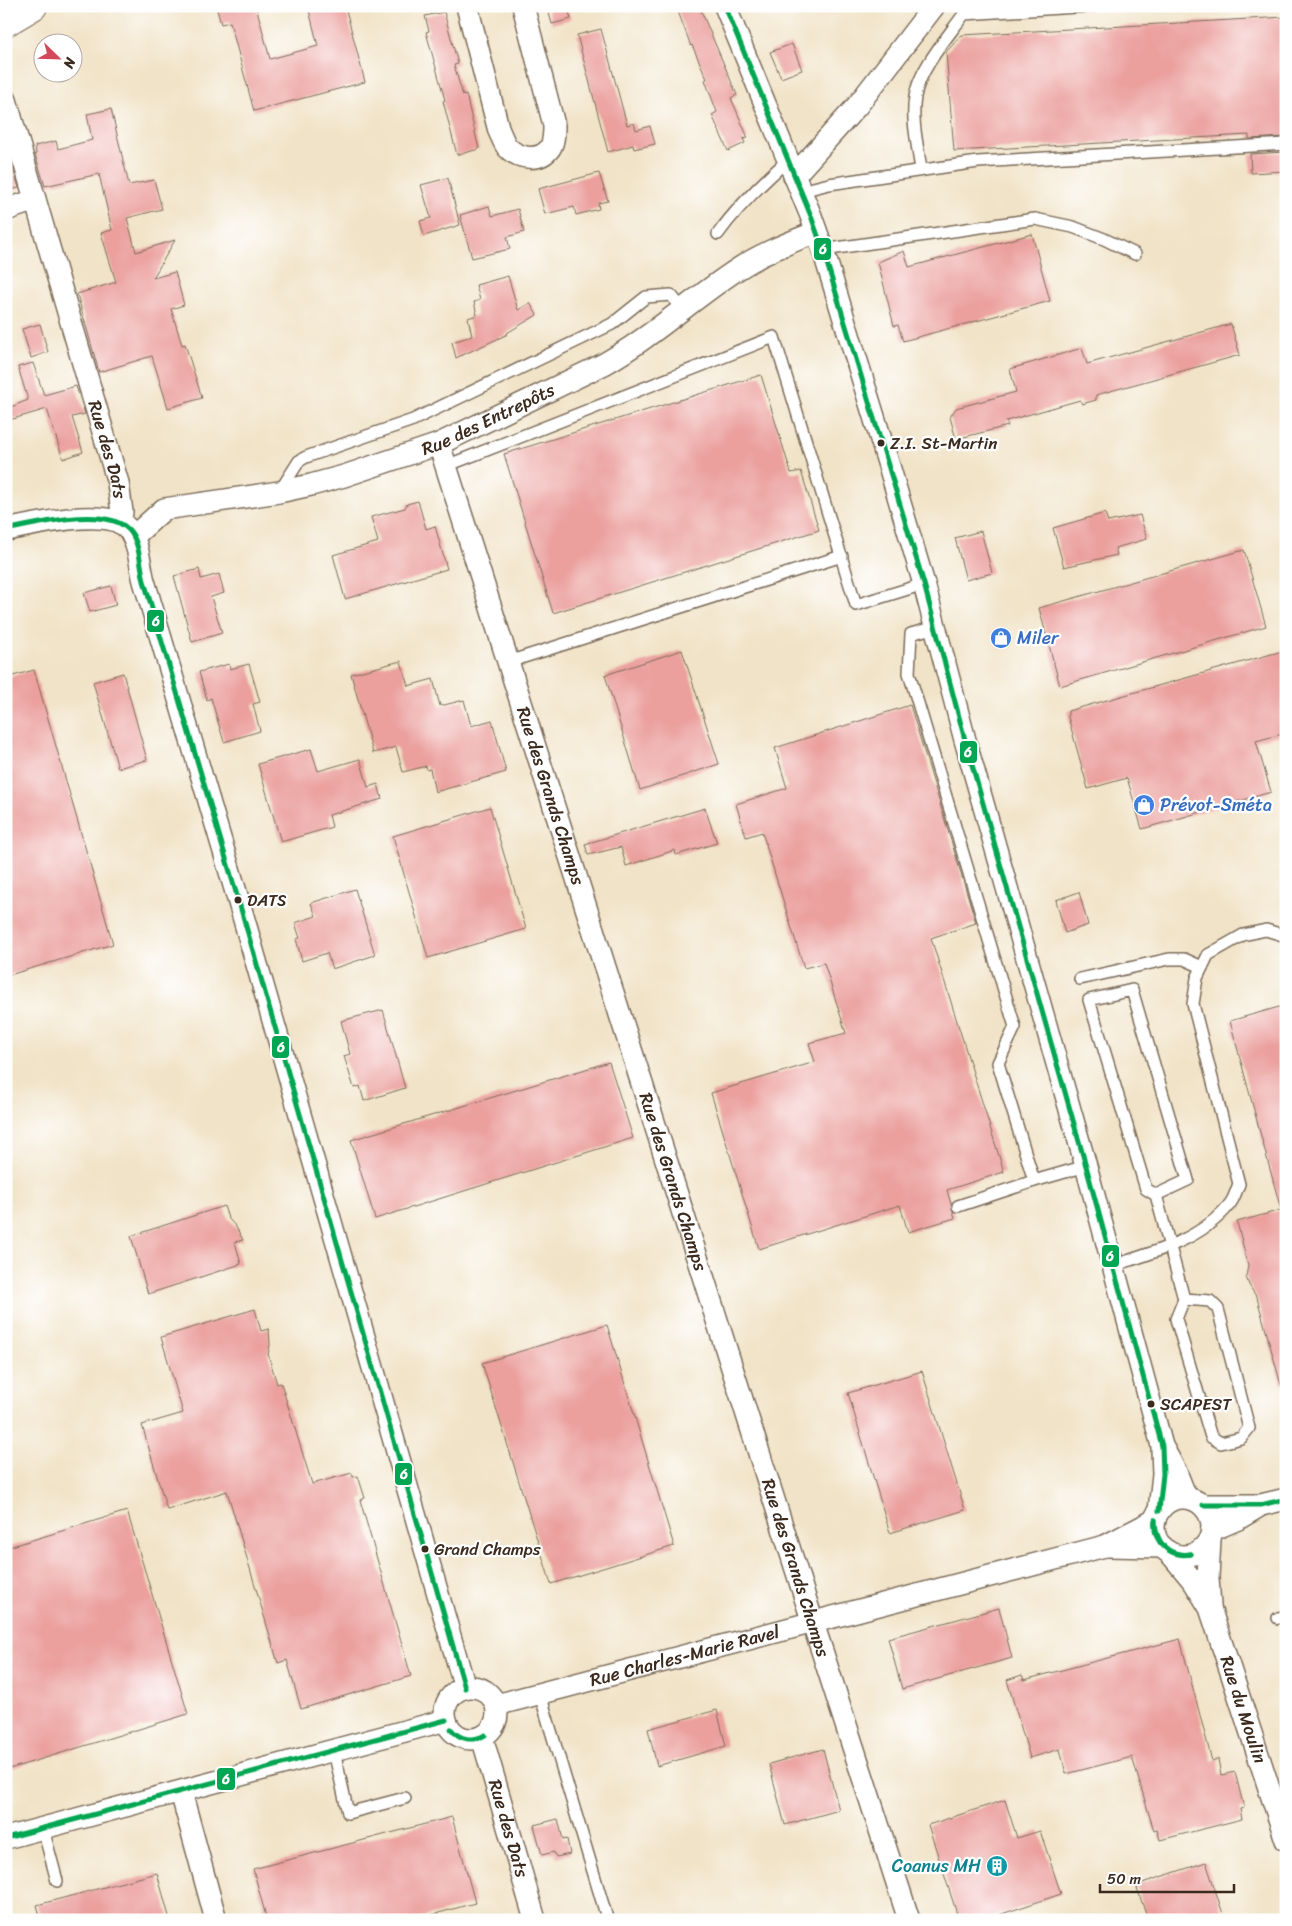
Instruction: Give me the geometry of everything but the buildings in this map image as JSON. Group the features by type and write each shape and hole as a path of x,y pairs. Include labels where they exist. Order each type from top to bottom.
{"street":[{"path":"6,22 33,6"},
{"path":"467,6 499,131 507,147 514,154 527,158 543,155 551,148 554,125 523,6"},
{"path":"725,6 820,241 890,469 924,584 967,750 1086,1166 1162,1446 1194,1501 1209,1513 1212,1521 1211,1535 1204,1547 1188,1555 1179,1555 1167,1550 1157,1540 1154,1530 1162,1474 1162,1446"},
{"path":"794,176 857,106 934,6"},
{"name":"Rue des Dats","path":"6,100 118,483 122,512 127,530 144,581 243,916 465,1688"},
{"path":"6,210 35,200"},
{"name":"Rue des Entrepôts","path":"127,530 164,509 279,492 344,476 439,444 604,364 630,349 738,269 770,251 820,241"},
{"name":"Rue des Grands Champs","path":"439,444 813,1622 910,1920"},
{"path":"6,530 79,518 98,517 127,530"},
{"path":"1157,1516 1166,1504 1174,1499 1261,1505 1286,1499"},
{"path":"1211,1535 1261,1505"},
{"name":"Rue Charles-Marie Ravel","path":"496,1706 1106,1546 1157,1516"},
{"name":"Rue du Moulin","path":"1210,1608 1211,1535"},
{"name":"Rue Charles-Marie Ravel","path":"1106,1546 1167,1550"},
{"name":"Rue du Moulin","path":"1167,1550 1194,1582 1210,1608 1286,1840"},
{"path":"465,1688 481,1688 493,1698 496,1706 498,1713 494,1727 482,1737 474,1740 464,1739 456,1735 446,1720 447,1704 457,1691 465,1688"},
{"path":"6,1838 446,1720"},
{"name":"Rue des Dats","path":"482,1737 535,1920"},
{"path":"182,1792 216,1920"}],"lane":[{"path":"921,170 914,122 915,96 926,68 964,14 1092,6"},
{"path":"718,234 736,209 758,186 794,176 829,184 978,162 1286,144"},
{"path":"820,241 1035,219 1073,227 1135,254"},
{"path":"279,492 299,461 306,457 413,420 612,324 646,297 671,295 683,310"},
{"path":"446,466 774,337 856,606 924,584"},
{"path":"508,662 842,556"},
{"path":"935,627 911,634 909,673 1015,1027 998,1063 1034,1182"},
{"path":"1112,1266 1185,1240 1217,1218 1230,1204 1239,1184 1193,1004 1197,978 1208,955 1243,935 1266,930 1286,936"},
{"path":"1080,980 1169,959 1184,959 1202,967"},
{"path":"1156,1196 1188,1180 1132,990 1088,1000 1146,1189 1156,1196 1184,1299 1176,1319 1211,1437 1221,1443 1241,1438 1248,1428 1218,1309 1210,1301 1184,1299"},
{"path":"958,1206 1086,1166"},
{"path":"540,1694 607,1918"},
{"path":"334,1751 348,1812 405,1798"},
{"path":"43,1828 57,1881"}],"transit line":[{"name":"6","path":"725,6 811,216 823,250 924,584 965,740 1086,1166 1162,1446 1163,1474 1159,1511"},
{"name":"6","path":"6,530 70,518 88,517 118,523 133,535 144,581 243,916 465,1688"},
{"name":"6","path":"1203,1505 1261,1505 1286,1499"},
{"name":"6","path":"1155,1520 1157,1535 1164,1547 1183,1555 1191,1554"},
{"name":"6","path":"1155,1520 1156,1535 1164,1547 1176,1553 1191,1554"},
{"name":"6","path":"6,1838 446,1720"},
{"name":"6","path":"451,1729 458,1736 467,1739 476,1739 485,1735"}],"place":[{"name":"Z.I. St-Martin","path":"881,443"},
{"name":"Miler","path":"1001,638"},
{"name":"Prévot-Sméta","path":"1144,805"},
{"name":"DATS","path":"238,900"},
{"name":"SCAPEST","path":"1151,1404"},
{"name":"Grand Champs","path":"425,1549"},
{"name":"Coanus MH","path":"997,1866"}]}
